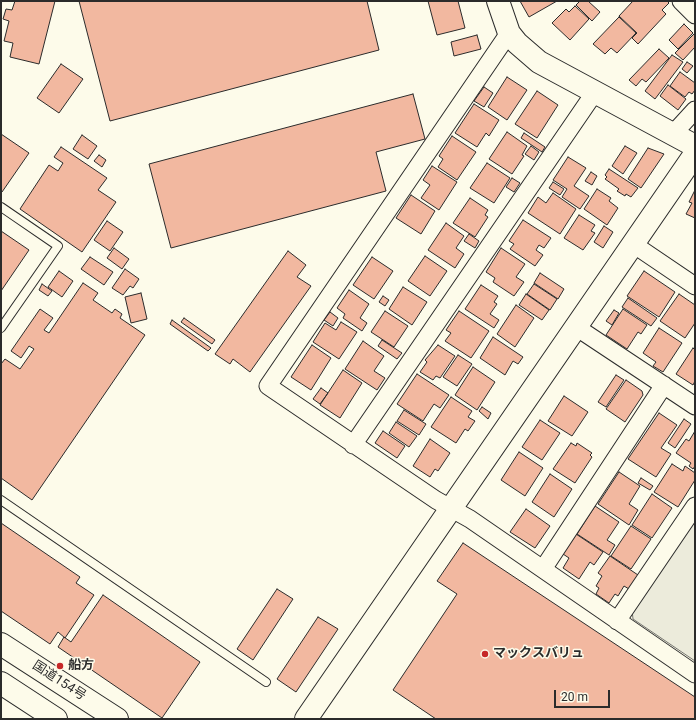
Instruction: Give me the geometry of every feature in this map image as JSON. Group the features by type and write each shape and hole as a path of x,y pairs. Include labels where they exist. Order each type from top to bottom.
{"main road":[{"path":"498,1 509,33 517,43 539,62 695,146"},
{"path":"306,719 695,154"},
{"name":"国道154号","path":"1,644 108,716"},
{"path":"1,683 56,719"}],"street":[{"path":"681,1 695,15"},
{"path":"509,33 268,386 353,444 470,519 695,674"},
{"path":"353,444 595,92"},
{"path":"673,134 695,110"},
{"path":"633,244 695,286"},
{"path":"576,327 695,406"},
{"path":"542,569 664,385"},
{"path":"617,621 695,506"}],"lane":[{"path":"1,207 58,246 1,328"},
{"path":"1,500 266,682"}],"shaded area":[{"path":"695,517 695,661 633,619 632,610"}],"building":[{"path":"15,1 55,1 39,64 10,57 13,43 4,41 9,21 3,19 6,9 12,10"},
{"path":"79,1 367,1 379,50 110,121"},
{"path":"428,1 458,1 465,28 437,35"},
{"path":"520,1 557,1 529,17"},
{"path":"580,1 588,1 600,12 592,21 576,5"},
{"path":"633,1 667,1 669,3 662,10 666,14 638,44 632,38 637,33 619,16"},
{"path":"575,6 589,19 570,40 552,23 566,9 569,12"},
{"path":"619,17 636,33 617,53 611,48 605,54 593,44"},
{"path":"684,24 693,33 678,49 669,40"},
{"path":"695,33 695,47 683,60 675,53"},
{"path":"477,35 481,49 454,56 451,42"},
{"path":"659,49 669,58 646,82 642,79 636,86 629,80"},
{"path":"672,55 683,62 655,99 645,91"},
{"path":"687,62 693,66 687,73 682,69"},
{"path":"61,64 83,79 59,113 37,98"},
{"path":"680,72 695,83 695,90 692,94 689,92 685,97 670,86"},
{"path":"507,77 527,90 507,120 488,107"},
{"path":"668,85 686,99 678,110 660,96"},
{"path":"484,87 493,93 484,107 474,101"},
{"path":"537,91 558,105 537,138 515,124"},
{"path":"413,94 425,139 376,152 386,191 171,248 149,164"},
{"path":"474,104 499,120 489,136 486,133 477,147 455,133"},
{"path":"507,132 527,146 522,155 524,156 512,174 489,159"},
{"path":"524,133 545,147 542,152 521,138"},
{"path":"1,134 29,153 2,192 1,191"},
{"path":"82,135 97,146 88,159 73,149"},
{"path":"452,136 476,152 457,180 438,167 443,159 439,156"},
{"path":"531,146 539,152 534,160 525,154"},
{"path":"625,146 637,153 623,174 612,166"},
{"path":"61,147 107,178 98,190 116,202 82,252 20,209 49,165 58,171 63,163 54,157"},
{"path":"648,148 664,154 641,188 628,179"},
{"path":"99,155 106,160 102,167 94,161"},
{"path":"568,157 586,168 574,186 589,196 580,209 562,197 567,189 553,180"},
{"path":"487,163 510,178 494,203 470,188"},
{"path":"432,166 457,182 439,210 421,198 430,185 423,180"},
{"path":"609,169 638,188 631,197 626,194 625,196 617,191 619,189 605,179 607,177 605,175"},
{"path":"591,172 597,176 592,185 585,181"},
{"path":"512,178 520,183 514,192 506,187"},
{"path":"553,182 564,189 560,195 549,188"},
{"path":"597,189 611,198 609,201 618,208 607,225 584,209"},
{"path":"695,190 695,218 686,214 692,203 689,202"},
{"path":"553,193 576,209 560,234 528,213 538,197 546,203"},
{"path":"411,195 435,211 421,234 396,218"},
{"path":"470,198 488,210 485,215 488,217 475,237 453,223"},
{"path":"579,215 595,225 591,231 595,233 583,250 564,238"},
{"path":"523,220 551,238 544,248 539,245 536,250 543,255 535,266 510,249 514,244 509,241"},
{"path":"107,221 123,232 110,251 94,240"},
{"path":"446,223 464,236 456,248 464,254 455,268 428,250"},
{"path":"604,226 613,232 603,248 594,242"},
{"path":"1,231 29,250 1,291"},
{"path":"469,234 479,241 475,248 464,241"},
{"path":"114,248 129,259 122,269 107,258"},
{"path":"501,248 525,264 516,277 524,282 514,296 493,282 495,278 486,272"},
{"path":"288,251 306,265 297,277 311,286 250,372 233,359 230,364 215,354"},
{"path":"425,256 447,271 430,296 408,281"},
{"path":"90,257 113,272 104,285 81,269"},
{"path":"372,257 393,271 374,299 353,285"},
{"path":"125,269 139,279 133,288 130,286 123,295 112,288"},
{"path":"59,271 73,281 62,297 48,287"},
{"path":"644,271 675,292 659,317 627,296"},
{"path":"540,273 564,289 558,299 534,283"},
{"path":"83,283 98,293 93,300 112,313 115,309 122,314 120,318 145,335 32,500 1,478 1,364 5,359 20,369 34,349 29,346 21,358 11,351 40,309 53,318 44,330 49,333"},
{"path":"42,284 52,291 48,296 39,290"},
{"path":"534,284 557,299 550,310 527,294"},
{"path":"481,285 498,296 494,302 497,304 490,314 499,320 494,328 465,309"},
{"path":"403,287 427,302 412,325 389,309"},
{"path":"349,290 369,304 360,318 367,323 362,331 343,318 345,314 337,308"},
{"path":"141,293 147,319 131,323 125,297"},
{"path":"526,294 549,310 542,320 519,305"},
{"path":"679,294 695,305 695,323 685,338 660,321"},
{"path":"383,296 389,300 385,306 379,302"},
{"path":"628,298 657,318 651,326 622,307"},
{"path":"516,305 534,318 515,347 497,334"},
{"path":"623,309 647,325 641,334 638,332 627,349 606,335"},
{"path":"614,310 619,313 612,325 606,321"},
{"path":"385,311 408,326 394,347 371,332"},
{"path":"459,311 489,331 471,358 445,341 451,333 446,330"},
{"path":"330,312 338,318 333,326 324,320"},
{"path":"184,318 215,340 212,344 181,322"},
{"path":"172,320 211,348 208,351 170,324"},
{"path":"341,322 357,332 339,359 313,342 325,323 336,330"},
{"path":"659,328 682,343 663,372 653,366 656,362 643,353"},
{"path":"493,337 523,357 518,364 513,361 505,375 480,358"},
{"path":"382,340 402,353 397,359 378,346"},
{"path":"363,341 384,356 374,371 385,378 377,390 345,369"},
{"path":"312,345 331,358 311,390 291,377"},
{"path":"438,345 455,356 440,378 436,376 433,380 420,372 427,362 425,360"},
{"path":"693,348 695,350 695,381 693,385 676,374"},
{"path":"458,355 472,364 457,386 443,377"},
{"path":"473,367 495,382 477,410 455,395"},
{"path":"343,370 362,383 340,418 320,405"},
{"path":"417,374 449,395 440,408 434,404 423,421 397,404"},
{"path":"616,375 624,380 606,407 598,402"},
{"path":"626,380 642,391 643,395 625,422 606,409"},
{"path":"321,388 328,393 320,404 313,399"},
{"path":"564,396 588,412 572,436 548,421"},
{"path":"451,397 472,411 468,417 475,421 468,431 465,429 456,443 431,427"},
{"path":"482,407 491,413 488,419 479,411"},
{"path":"404,410 426,424 419,435 397,421"},
{"path":"659,413 677,425 661,448 671,454 656,477 628,459"},
{"path":"684,419 691,424 675,448 668,443"},
{"path":"540,420 560,433 542,460 522,447"},
{"path":"396,422 417,436 409,447 389,433"},
{"path":"383,431 405,446 397,458 375,443"},
{"path":"695,431 695,466 693,469 689,466 691,463 676,453 686,439 689,441"},
{"path":"430,439 450,453 438,471 435,469 430,477 413,466"},
{"path":"571,443 576,446 577,443 592,453 590,455 592,457 575,483 553,469"},
{"path":"519,452 543,468 525,496 501,480"},
{"path":"672,464 683,471 685,466 695,473 695,480 678,507 654,492"},
{"path":"619,472 640,486 629,504 638,510 629,525 598,504"},
{"path":"550,474 572,489 554,517 532,502"},
{"path":"641,478 653,486 650,490 638,483"},
{"path":"652,494 672,508 652,538 632,525"},
{"path":"595,506 619,522 607,540 615,545 609,555 577,534"},
{"path":"526,509 550,526 535,548 510,532"},
{"path":"1,523 80,577 76,583 94,595 65,638 58,632 50,644 1,611"},
{"path":"631,526 651,539 631,569 611,556"},
{"path":"576,534 603,552 594,565 590,562 579,579 563,568 569,558 563,554"},
{"path":"463,543 695,697 695,719 436,719 393,690 457,594 437,581"},
{"path":"610,556 638,575 629,589 624,586 618,596 615,594 609,603 596,594 599,588 596,586 602,576 598,573"},
{"path":"277,589 293,599 253,660 237,649"},
{"path":"103,595 200,662 162,718 58,647 64,637 71,642"},
{"path":"318,617 338,629 296,692 277,679"}],"place":[{"name":"マックスバリュ","path":"485,654"},
{"name":"船方","path":"60,666"}]}
